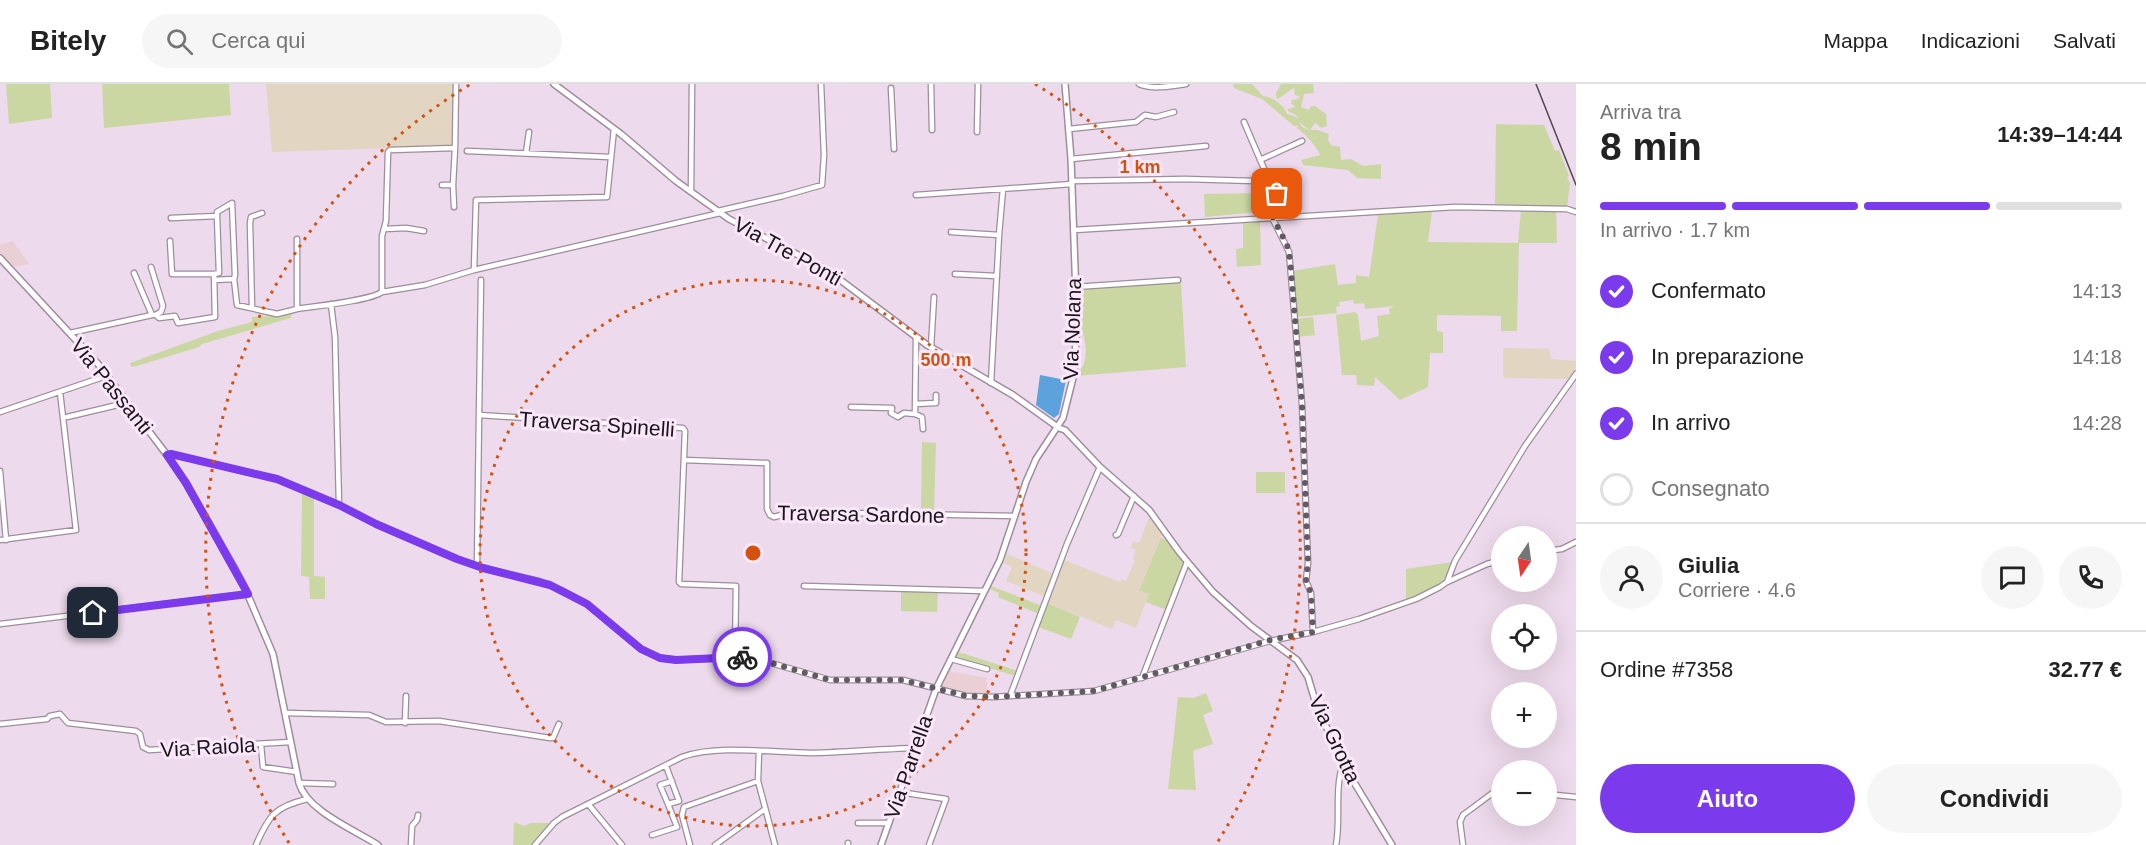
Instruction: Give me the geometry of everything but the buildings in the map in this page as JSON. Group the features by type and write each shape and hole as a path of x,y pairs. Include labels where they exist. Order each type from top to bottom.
{"street":[{"path":"454,207 456,84"},
{"name":"Via Tre Ponti","path":"554,84 614,129 691,192 729,219 827,270 916,337 1013,395 1069,434 1100,467 1149,510 1187,562"},
{"path":"691,192 692,84"},
{"path":"214,277 219,273 217,212 232,203 237,305 277,314 425,285 474,270 719,212 822,184 824,146 821,84"},
{"path":"931,84 932,130"},
{"path":"977,132 978,84"},
{"name":"Via Nolana","path":"936,689 1000,560 1036,459 1059,428 1074,374 1077,323 1071,159 1065,84"},
{"path":"1139,84 1164,86 1186,84"},
{"path":"891,88 894,149"},
{"path":"1069,129 1136,122 1145,116 1156,117 1174,112"},
{"path":"1244,122 1265,171 1277,183 1277,194 1270,212"},
{"path":"474,270 476,200 605,198 608,195 614,129"},
{"path":"526,153 529,132"},
{"path":"1260,160 1302,141"},
{"path":"1071,159 1206,146"},
{"path":"382,292 382,236 385,230 388,152 390,150 455,147"},
{"path":"467,151 610,156"},
{"path":"916,195 1072,182 1185,179 1254,181 1287,245 1290,259 1302,404 1308,563 1306,581 1311,593 1313,632"},
{"path":"442,184 453,185"},
{"path":"991,382 1002,189"},
{"path":"1074,230 1473,206 1567,209 1576,212"},
{"path":"252,307 250,223 251,217 262,213"},
{"path":"171,218 217,216"},
{"path":"385,230 406,228 424,231"},
{"path":"951,232 999,234"},
{"path":"297,239 297,309"},
{"path":"170,242 172,274 234,279"},
{"name":"Via Passanti","path":"0,258 70,333 106,376 186,483 248,594 273,654 299,783 307,799"},
{"path":"70,333 161,312 163,306 152,267"},
{"path":"134,273 154,315 159,318 174,316 176,322 180,324 215,318 214,277"},
{"path":"956,274 997,276"},
{"path":"477,566 481,280"},
{"path":"1075,287 1178,280"},
{"path":"931,347 934,297"},
{"path":"331,304 335,337 339,505"},
{"path":"915,414 916,337"},
{"path":"1447,582 1455,561 1525,446 1574,383 1576,374"},
{"path":"0,412 106,376"},
{"path":"0,471 3,540 76,530 60,392"},
{"path":"915,404 936,403 936,394"},
{"path":"67,417 126,403"},
{"path":"851,407 892,408 891,413 898,417 904,413 915,414 922,417 922,429"},
{"name":"Traversa Spinelli","path":"479,415 680,428 685,431 684,460"},
{"path":"167,455 277,479 477,566 539,581 587,604 641,649 660,658 676,660 742,657 830,680 915,682 966,696 1083,692 1142,678 1270,640 1313,632 1416,599 1447,582 1491,563"},
{"path":"684,460 679,582 681,584 736,586 735,657"},
{"name":"Traversa Sardone","path":"684,460 766,462 768,465 767,509 774,517 793,512 1015,516"},
{"path":"1010,696 1067,544 1100,467"},
{"path":"1116,535 1134,496"},
{"path":"1557,550 1576,542"},
{"path":"1142,678 1187,562"},
{"name":"Via Grotta","path":"1187,562 1213,592 1297,660 1304,671 1343,765 1392,845"},
{"path":"804,586 984,591"},
{"path":"0,624 248,594"},
{"path":"951,659 987,669"},
{"name":"Via Parrella","path":"881,845 936,689"},
{"path":"405,723 406,696"},
{"path":"286,712 369,715 386,723 439,721 550,738 553,738 559,724"},
{"name":"Via Raiola","path":"0,724 47,719 60,714 68,723 136,731 140,735 143,747 149,750 291,742"},
{"path":"261,745 263,767 297,772"},
{"path":"535,845 558,820 693,753 759,751 811,753 915,748"},
{"path":"759,751 758,781 775,845"},
{"path":"1336,845 1339,779 1343,765"},
{"path":"666,766 679,801 668,804"},
{"path":"652,835 676,827 660,785 672,781"},
{"path":"690,845 682,815 684,807 758,781"},
{"path":"299,783 333,784"},
{"path":"899,792 946,799 928,845"},
{"path":"1462,845 1463,815 1491,794"},
{"path":"1557,795 1576,797"},
{"path":"256,845 264,826 275,812 285,805 307,799 378,845"},
{"path":"589,805 622,845"},
{"path":"715,845 765,809"},
{"path":"411,845 412,826 418,815"},
{"path":"858,823 889,823"}],"shaded area":[{"path":"266,84 455,84 453,146 272,152"},
{"path":"13,241 29,264 13,267 0,255 0,245"},
{"path":"1503,348 1549,349 1551,359 1576,361 1576,367 1570,379 1505,378 1503,376"},
{"path":"1150,515 1163,531 1139,589 1149,594 1136,628 1116,620 1112,629 1047,603 1064,560 1120,582 1121,579 1126,581 1135,560 1133,559 1136,550 1131,548 1133,541 1139,543"},
{"path":"1007,554 1056,575 1046,597 1006,581 1012,567 1004,563"},
{"path":"948,671 987,678 987,696 956,693 956,690 949,691 942,688"}],"green space":[{"path":"6,84 50,84 52,118 9,124"},
{"path":"102,84 229,84 231,115 104,128"},
{"path":"1233,84 1252,84 1263,96 1278,102 1287,114 1298,120 1297,116 1288,111 1295,107 1291,104 1292,100 1300,96 1295,95 1295,87 1278,99 1276,93 1281,84 1313,84 1314,93 1304,94 1301,107 1309,110 1311,106 1315,106 1326,114 1327,126 1321,128 1315,123 1310,130 1329,134 1328,140 1331,145 1340,147 1341,160 1351,159 1363,166 1381,164 1381,179 1357,178 1348,170 1303,165 1301,160 1320,155 1310,140 1297,128 1298,126 1294,126 1262,99 1234,88"},
{"path":"1496,124 1544,125 1555,151 1559,150 1569,176 1567,177 1570,183 1567,207 1495,204"},
{"path":"1259,193 1268,211 1205,217 1204,194"},
{"path":"1521,210 1556,212 1557,243 1519,243 1517,331 1501,331 1501,316 1437,315 1437,331 1443,332 1443,353 1430,353 1428,387 1400,400 1375,377 1374,386 1357,385 1356,375 1342,375 1336,315 1355,312 1358,315 1361,341 1379,336 1377,316 1390,314 1389,309 1394,306 1365,309 1364,303 1354,304 1353,300 1339,302 1340,306 1336,307 1337,313 1297,317 1292,271 1335,264 1338,285 1356,283 1356,275 1369,277 1378,215 1432,211 1428,242 1518,243"},
{"path":"1260,222 1261,265 1237,267 1236,249 1243,248 1243,223"},
{"path":"1181,282 1186,367 1075,376 1083,364 1086,349 1077,320 1082,314 1080,289"},
{"path":"269,313 278,316 292,313 291,318 131,367 130,363 218,331 252,322 252,317 268,316"},
{"path":"1313,317 1315,335 1298,337 1297,319"},
{"path":"922,442 936,443 934,513 921,513"},
{"path":"1256,472 1285,472 1285,493 1256,493"},
{"path":"302,491 314,496 314,576 325,577 325,599 310,599 309,577 301,576"},
{"path":"1161,537 1165,540 1167,537 1185,563 1167,610 1146,602 1149,594 1139,590"},
{"path":"1453,562 1441,585 1406,600 1406,569"},
{"path":"991,586 1042,606 1039,614 998,597 999,593 990,589"},
{"path":"901,590 938,591 937,612 901,611"},
{"path":"1047,603 1080,617 1071,639 1038,627"},
{"path":"957,652 1018,671 1016,676 955,658"},
{"path":"1206,693 1213,711 1203,715 1213,744 1193,751 1196,790 1168,789 1178,697 1193,698"},
{"path":"514,822 524,826 531,823 550,823 531,845 513,845"}],"water":[{"path":"1040,375 1066,380 1059,414 1054,418 1036,405"}],"railway":[{"path":"1536,84 1576,185"}],"way so far":[{"path":"742,657 830,680 903,680 966,696 1063,694 1094,691 1270,640 1313,632 1311,593 1306,581 1308,563 1302,404 1289,252 1270,212 1277,194"}],"route":[{"path":"93,613 248,594 186,483 167,455 171,454 277,479 457,559 550,585 587,604 641,649 660,658 676,660 742,657"}]}
